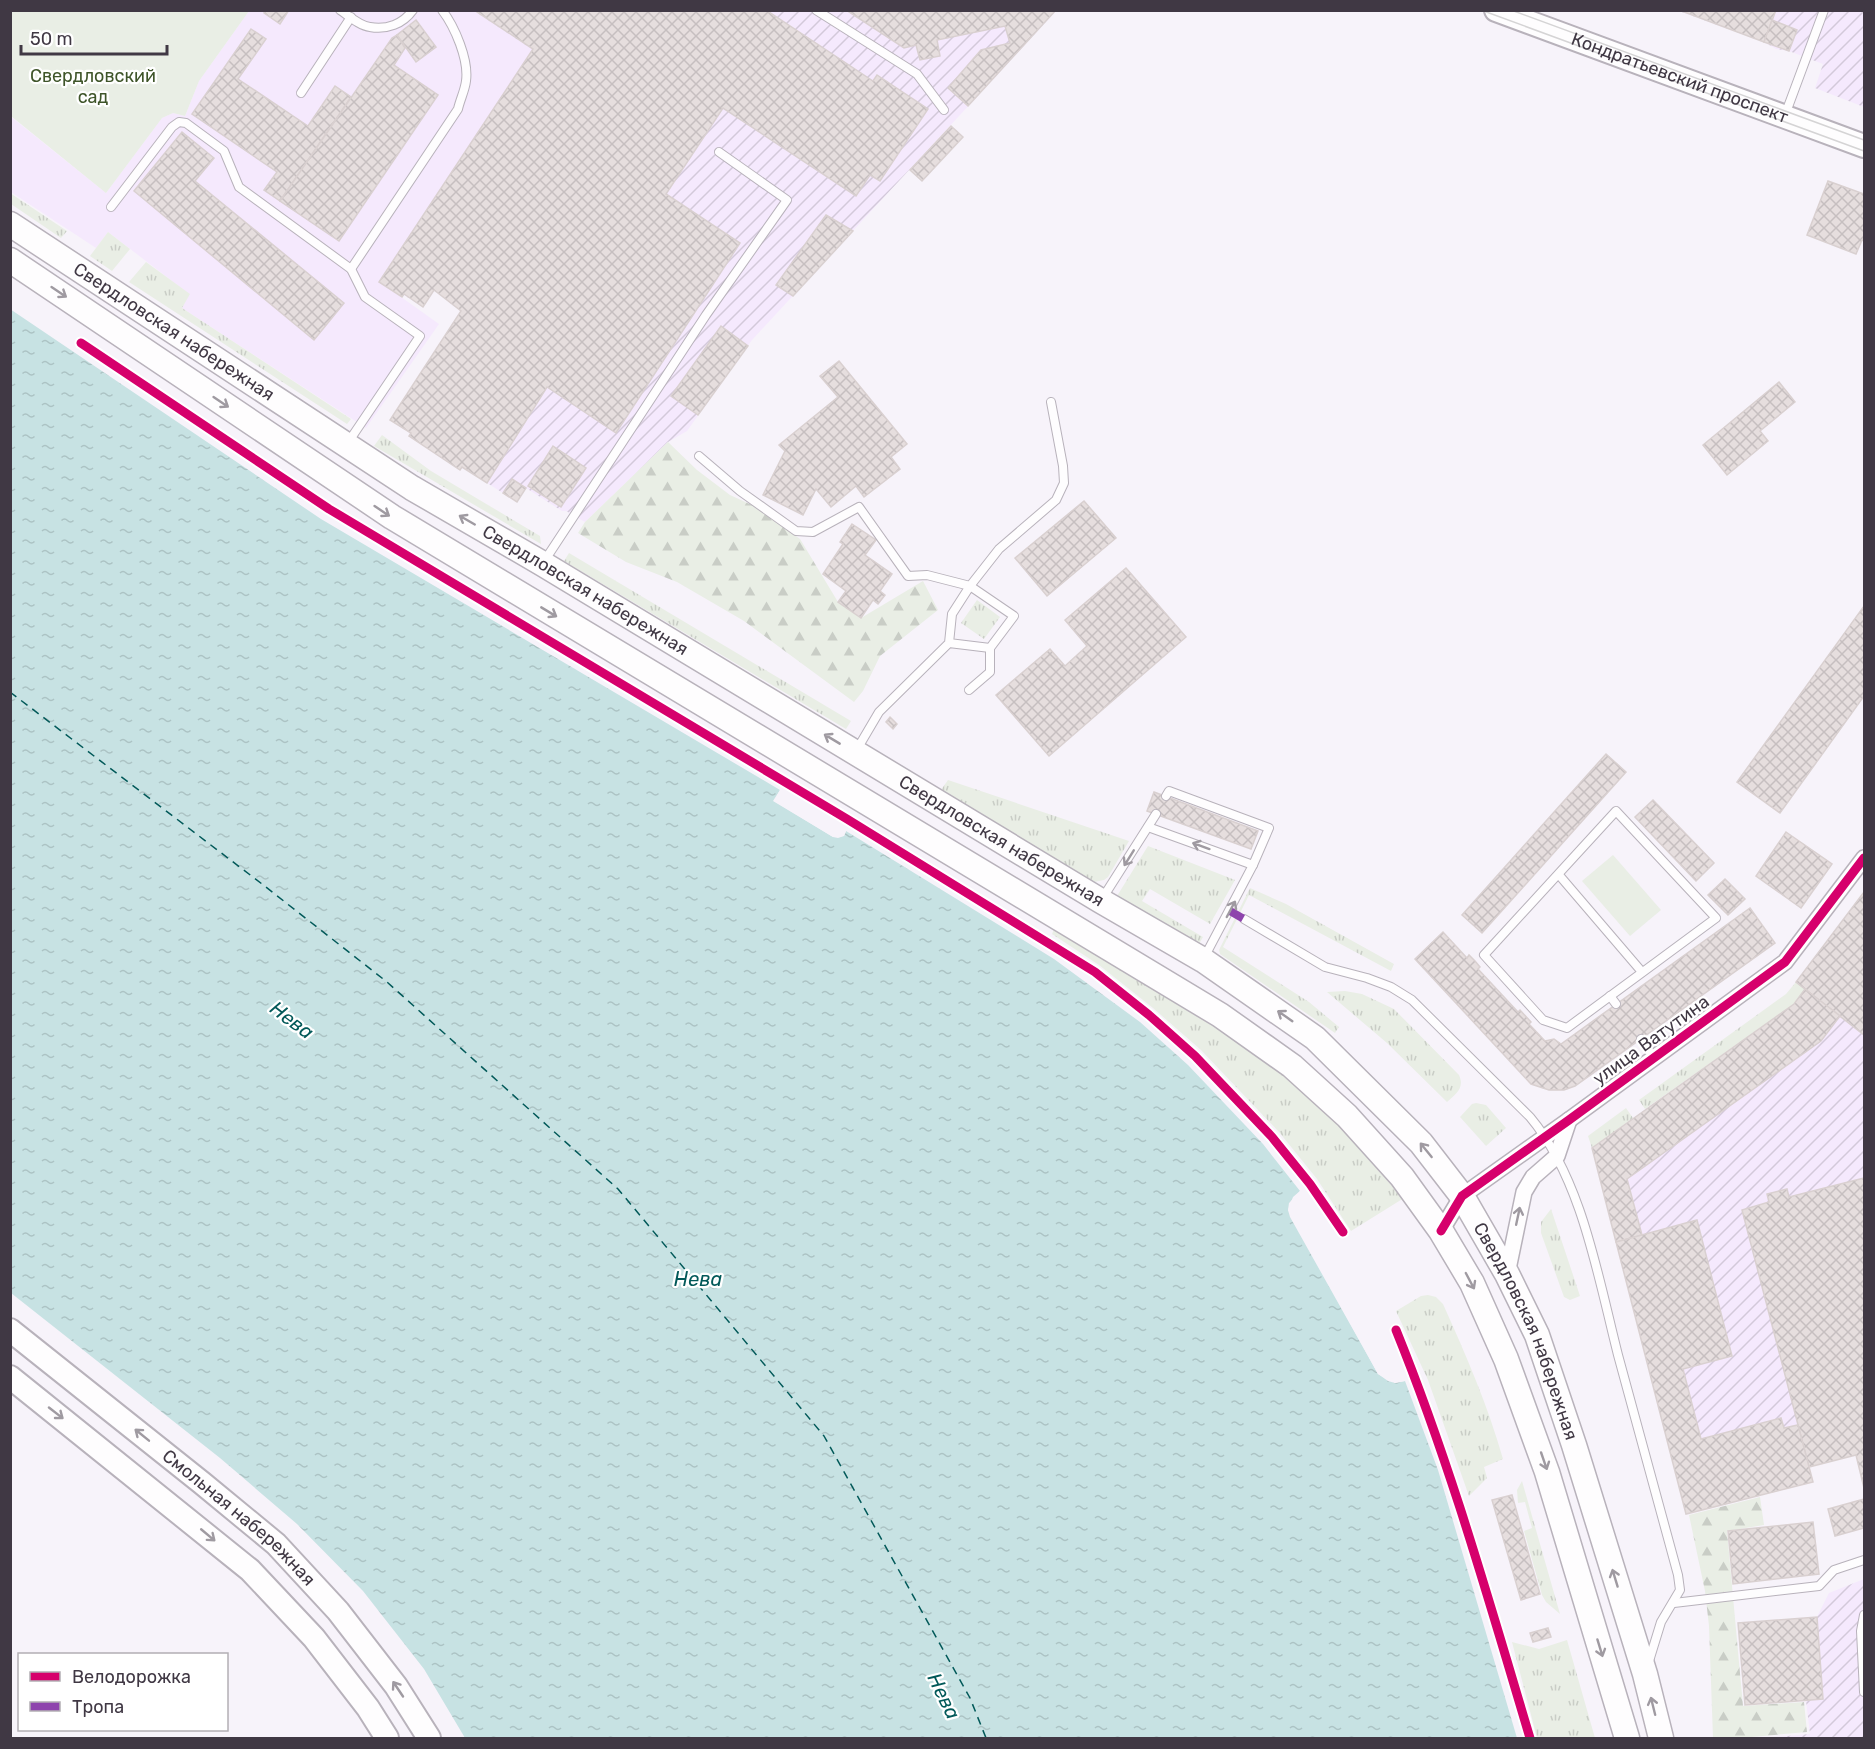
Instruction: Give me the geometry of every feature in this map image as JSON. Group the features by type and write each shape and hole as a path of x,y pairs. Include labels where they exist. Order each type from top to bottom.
{"main road":[{"name":"Кондратьевский проспект","path":"1496,10 1864,146"},
{"name":"Свердловская набережная","path":"10,224 412,488 543,564 1101,901 1203,960 1316,1038 1421,1143 1462,1196 1507,1274 1537,1335 1574,1445 1645,1674 1661,1738"},
{"name":"Свердловская набережная","path":"10,260 392,517 1220,1014 1292,1066 1347,1116 1402,1177 1441,1230 1472,1283 1506,1359 1531,1425 1627,1738"},
{"name":"Смольная набережная","path":"10,1330 276,1544 338,1611 396,1686 429,1738"},
{"name":"Смольная набережная","path":"10,1377 250,1570 314,1638 368,1708 387,1738"}],"street":[{"name":"улица Ватутина","path":"1441,1230 1462,1196 1785,962 1864,858"},
{"path":"1507,1274 1524,1192 1533,1177 1557,1156 1569,1120"}],"lane":[{"path":"340,10 368,27 388,28 407,18 413,10"},
{"path":"351,269 458,108 467,80 463,51 452,23 442,10"},
{"path":"816,10 917,75 944,110"},
{"path":"1784,116 1824,10"},
{"path":"301,93 351,17"},
{"path":"111,207 172,127 179,122 186,123 224,151 239,187 351,269 365,297 420,336 347,445"},
{"path":"543,564 706,315 787,200 719,152"},
{"path":"855,753 879,712 949,644 952,614 970,586 999,549 1056,500 1064,483 1051,402"},
{"path":"699,456 740,491 796,531 813,532 859,507 908,576 927,575 970,586 1014,616 990,648 990,672 969,690"},
{"path":"949,644 990,648"},
{"path":"1166,796 1169,791 1269,828 1253,865 1203,960"},
{"path":"1616,811 1716,918 1642,972 1567,1028 1543,1020 1484,956 1616,811"},
{"path":"1101,901 1156,814"},
{"path":"1148,828 1253,865"},
{"path":"1559,875 1642,972"},
{"path":"1244,919 1325,967 1391,987 1412,1000 1530,1118 1564,1168 1592,1254 1678,1575 1680,1590 1661,1622 1645,1674"},
{"path":"1610,996 1616,1004"},
{"path":"1641,1039 1654,1058"},
{"path":"1674,1603 1819,1586 1834,1570 1864,1560"},
{"path":"1864,1615 1861,1631 1864,1692"}],"shaded area":[{"path":"249,11 474,11 533,49 380,282 439,324 366,428 182,308 189,294 108,232 96,248 11,192 10,116 106,193 162,118 173,113 185,116 199,81"},
{"path":"474,11 1056,11 752,340 687,431 668,442 585,522 562,511 526,488 517,502 462,467 460,470 409,436 410,433 390,420 461,311 434,290 423,307 379,282 533,50"},
{"path":"1679,11 1864,11 1864,107 1815,88 1823,64 1789,51 1776,49 1764,42"},
{"path":"1864,892 1864,1488 1856,1455 1809,1467 1813,1482 1686,1514 1592,1148 1794,1004 1805,989 1796,982"},
{"path":"1864,1579 1864,1738 1764,1738 1810,1734 1806,1701 1745,1705 1738,1623 1817,1617 1829,1593"}],"green space":[{"name":"Свердловский сад","path":"10,11 249,11 199,81 185,116 173,113 162,118 106,193 11,116"},
{"path":"10,193 67,231 61,238 11,204"},
{"path":"108,232 130,249 112,271 90,256"},
{"path":"146,262 190,294 182,308 351,419 347,424 129,282"},
{"path":"382,435 431,471 540,536 541,544 374,446"},
{"path":"668,442 697,470 730,495 754,506 800,539 838,602 861,618 923,581 938,610 880,656 863,691 854,702 744,621 677,582 626,562 578,533 585,522"},
{"path":"569,553 851,721 846,729 564,561"},
{"path":"977,600 1000,617 984,639 961,623"},
{"path":"948,780 1129,841 1108,877 1094,882 941,790"},
{"path":"1148,846 1235,880 1210,924 1150,889 1142,901 1203,937 1199,944 1117,896"},
{"path":"1613,855 1661,910 1630,936 1582,881"},
{"path":"1250,888 1286,904 1394,964 1391,971 1249,895 1223,947 1309,1002 1339,1027 1335,1033 1220,954 1219,950"},
{"path":"1056,925 1141,977 1275,1066 1340,1125 1404,1198 1351,1231 1317,1179 1279,1132 1201,1050 1099,965 1052,934"},
{"path":"1796,982 1805,989 1794,1004 1645,1109 1639,1100 1786,994"},
{"path":"1345,991 1362,994 1394,1009 1459,1075 1460,1087 1447,1102 1387,1043 1327,992"},
{"path":"1472,1104 1486,1105 1506,1128 1486,1146 1460,1117"},
{"path":"1626,1108 1633,1118 1592,1148 1588,1136"},
{"path":"1551,1209 1580,1296 1570,1300 1564,1297 1541,1233 1541,1222"},
{"path":"1421,1296 1436,1297 1443,1304 1476,1381 1503,1459 1484,1467 1487,1478 1469,1496 1428,1380 1396,1311"},
{"path":"1522,1481 1560,1614 1546,1602 1542,1595 1524,1531 1532,1528 1525,1502 1518,1503 1517,1490"},
{"path":"1760,1497 1764,1525 1727,1531 1743,1706 1804,1702 1807,1732 1713,1738 1709,1626 1705,1591 1689,1515"},
{"path":"1567,1640 1595,1738 1537,1738 1512,1642 1539,1649"}],"water":[{"name":"Нева","path":"10,309 321,519 780,790 774,801 833,837 844,836 846,831 1054,959 1140,1022 1188,1065 1263,1144 1300,1191 1293,1197 1288,1210 1378,1374 1395,1383 1405,1381 1438,1470 1517,1738 465,1738 424,1669 363,1591 297,1524 220,1458 11,1293"}],"pier":[{"path":"780,790 782,791 777,800 834,835 841,833 844,829 846,831 844,836 833,837 773,801"},
{"path":"1300,1191 1302,1193 1292,1204 1293,1216 1380,1372 1389,1379 1404,1378 1405,1381 1395,1383 1378,1374 1290,1217 1289,1203"}],"building":[{"path":"265,10 289,10 280,24 264,13"},
{"path":"474,10 766,10 873,81 877,75 928,109 880,181 870,175 856,196 723,108 666,194 740,243 616,433 547,387 487,483 462,467 460,470 409,436 411,433 390,420 461,311 434,290 423,307 404,294 402,297 379,282 533,49"},
{"path":"846,10 1056,10 968,106 948,88 981,50 1010,43 1005,26 937,40 940,56 920,60 916,45 904,48"},
{"path":"1679,10 1776,10 1764,42"},
{"path":"416,20 436,47 416,62 397,35"},
{"path":"1772,20 1797,30 1789,51 1764,42"},
{"path":"251,29 266,39 238,79 308,126 335,86 351,97 280,201 264,190 277,172 192,114"},
{"path":"397,35 405,48 394,65 438,95 339,241 280,201 392,38"},
{"path":"951,126 963,137 922,181 910,170"},
{"path":"182,132 214,158 195,181 344,303 314,340 134,191"},
{"path":"1828,181 1864,194 1864,241 1862,240 1856,254 1807,235"},
{"path":"826,215 853,231 793,296 776,285"},
{"path":"721,326 748,346 698,415 671,396"},
{"path":"839,361 907,444 891,457 900,469 864,497 856,486 831,507 816,489 803,515 763,495 785,451 779,445 838,397 820,376"},
{"path":"1779,382 1795,402 1760,431 1768,441 1727,475 1703,445"},
{"path":"553,446 586,468 561,507 528,486"},
{"path":"512,479 526,488 517,502 503,493"},
{"path":"1084,501 1116,538 1047,596 1015,558"},
{"path":"852,524 876,540 865,555 892,574 880,591 885,595 878,604 873,600 861,618 838,602 846,591 823,574 843,544 840,542"},
{"path":"1126,568 1186,637 1049,756 996,695 1050,649 1065,666 1087,646 1065,620"},
{"path":"1864,606 1864,696 1780,813 1737,782"},
{"path":"890,717 897,724 893,729 886,722"},
{"path":"1606,754 1626,772 1482,933 1462,915"},
{"path":"1154,792 1258,831 1251,849 1147,811"},
{"path":"1653,800 1714,863 1696,881 1635,817"},
{"path":"1786,832 1832,864 1801,908 1756,876"},
{"path":"1725,879 1745,899 1728,915 1708,895"},
{"path":"1864,892 1864,1035 1796,982"},
{"path":"1750,908 1775,943 1575,1086 1564,1090 1549,1090 1531,1084 1415,959 1443,932 1467,958 1469,955 1475,961 1480,967 1478,969 1518,1012 1520,1010 1545,1041 1554,1039 1561,1044"},
{"path":"1805,989 1840,1016 1821,1041 1627,1179 1642,1235 1616,1242 1592,1148 1794,1004"},
{"path":"1864,1178 1864,1488 1856,1455 1809,1467 1742,1210 1769,1202 1767,1194 1787,1189 1789,1197"},
{"path":"1697,1220 1732,1356 1683,1369 1701,1439 1781,1418 1784,1428 1798,1425 1813,1482 1686,1514 1616,1242"},
{"path":"1512,1495 1540,1594 1521,1600 1492,1500"},
{"path":"1864,1499 1864,1528 1835,1536 1828,1509"},
{"path":"1813,1522 1819,1574 1733,1584 1728,1531"},
{"path":"1817,1617 1823,1699 1745,1705 1738,1623"},
{"path":"1548,1628 1551,1637 1533,1642 1530,1633"}],"ferry route":[{"path":"10,692 387,982 618,1189 824,1436 970,1698 986,1738"}],"tram line":[{"path":"1481,10 1864,151"},
{"path":"1511,10 1864,140"}],"marked path":[{"path":"1230,911 1244,919"}],"cycle path":[{"path":"81,343 329,509 847,819 1095,972 1149,1015 1195,1056 1272,1137 1310,1184 1343,1232"},
{"path":"1441,1231 1462,1196 1785,962 1864,858"},
{"path":"1396,1330 1451,1481 1530,1738"}]}
